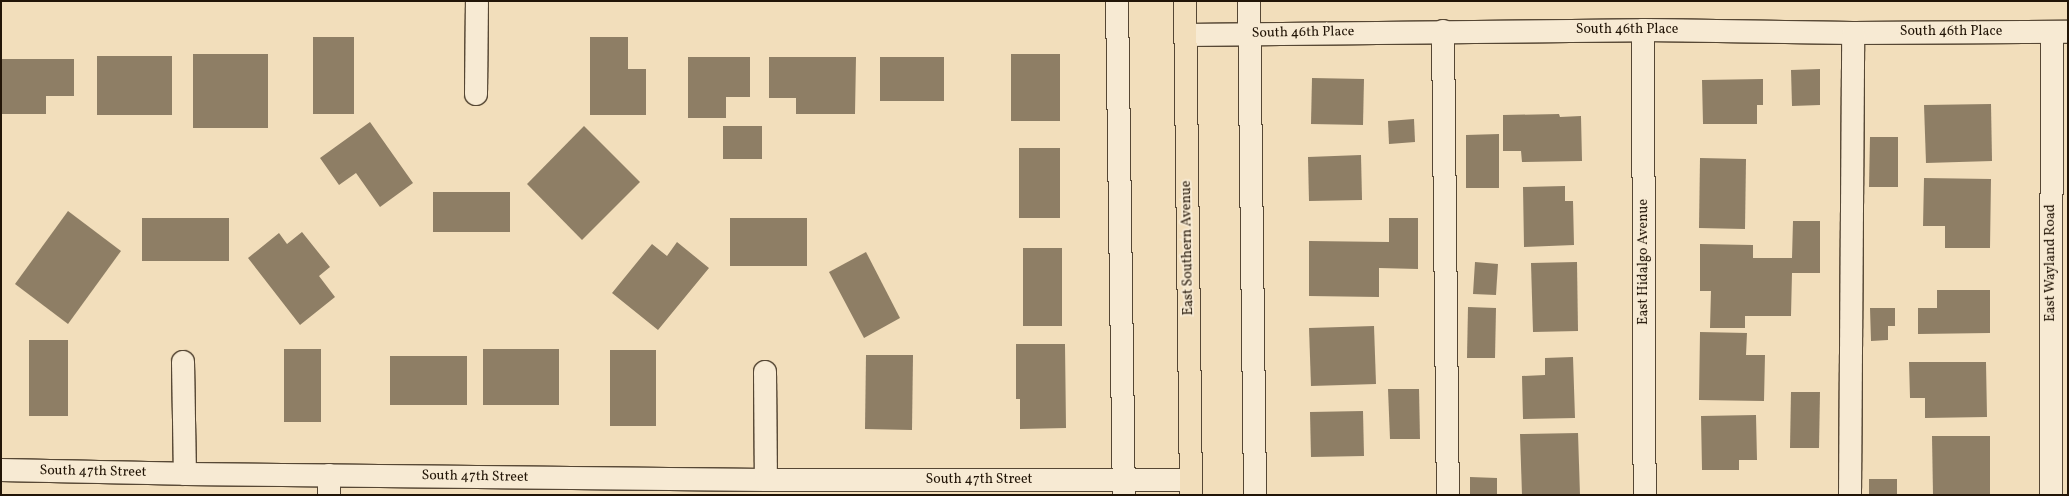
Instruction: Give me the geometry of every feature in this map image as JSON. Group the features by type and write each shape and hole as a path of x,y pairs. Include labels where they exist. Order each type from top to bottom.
{"main road":[{"name":"East Southern Avenue","path":"1185,1 1191,488"}],"street":[{"path":"476,94 477,1"},
{"path":"1117,1 1124,487"},
{"path":"1249,1 1255,495"},
{"name":"South 46th Place","path":"1185,35 1643,30 1853,33 2060,32"},
{"name":"East Hidalgo Avenue","path":"1643,30 1645,495"},
{"path":"1443,31 1448,495"},
{"name":"East Wayland Road","path":"2051,495 2060,32"},
{"path":"1850,495 1853,33"},
{"path":"183,362 185,474"},
{"path":"765,372 766,480"},
{"name":"South 47th Street","path":"1,470 185,474 330,485 766,480 1191,488"}],"building":[{"path":"313,37 354,37 354,114 313,114"},
{"path":"590,37 628,37 628,69 646,69 646,115 590,115"},
{"path":"193,54 268,54 268,128 193,128"},
{"path":"1011,54 1060,54 1060,121 1011,121"},
{"path":"97,56 172,56 172,115 97,115"},
{"path":"688,57 750,57 750,97 726,97 726,118 688,118"},
{"path":"769,57 856,57 855,114 796,114 796,98 769,98"},
{"path":"880,57 944,57 944,101 880,101"},
{"path":"2,59 74,59 74,96 46,96 46,114 2,114"},
{"path":"1820,69 1820,105 1792,106 1791,70"},
{"path":"1312,78 1364,79 1363,125 1311,124"},
{"path":"1763,79 1763,105 1757,105 1757,124 1703,124 1702,80"},
{"path":"1991,104 1992,161 1926,163 1924,105"},
{"path":"1559,114 1560,117 1581,116 1582,161 1522,162 1521,151 1503,151 1503,115"},
{"path":"1414,119 1415,142 1389,144 1388,121"},
{"path":"370,122 413,183 380,207 356,173 339,185 320,158"},
{"path":"584,126 640,182 582,240 527,184"},
{"path":"723,126 762,126 762,159 723,159"},
{"path":"1499,134 1499,188 1466,188 1466,135"},
{"path":"1870,137 1898,137 1898,187 1869,187"},
{"path":"1019,148 1060,148 1060,218 1019,218"},
{"path":"1361,155 1362,200 1309,201 1308,157"},
{"path":"1700,158 1746,159 1745,229 1699,228"},
{"path":"1924,178 1991,179 1990,248 1945,248 1945,226 1923,226"},
{"path":"1565,186 1565,201 1573,201 1574,245 1524,247 1523,187"},
{"path":"433,192 510,192 510,232 433,232"},
{"path":"68,211 121,251 68,324 15,284"},
{"path":"142,218 229,218 229,261 142,261"},
{"path":"730,218 807,218 807,266 730,266"},
{"path":"1389,218 1418,218 1418,269 1379,268 1379,297 1309,296 1309,241 1389,242"},
{"path":"1793,221 1820,221 1820,273 1792,273 1791,316 1745,316 1745,328 1710,328 1711,291 1700,291 1700,244 1753,245 1753,258 1792,258"},
{"path":"302,232 330,267 319,276 335,297 300,325 248,258 279,233 287,244"},
{"path":"677,242 709,268 658,330 612,293 652,244 667,256"},
{"path":"1023,248 1062,248 1062,326 1023,326"},
{"path":"866,252 900,318 864,338 829,272"},
{"path":"1475,262 1498,264 1496,295 1473,294"},
{"path":"1577,262 1578,331 1533,332 1531,263"},
{"path":"1937,290 1990,290 1990,333 1918,334 1918,308 1937,308"},
{"path":"1468,307 1496,308 1495,358 1467,358"},
{"path":"1870,308 1895,308 1895,326 1888,326 1888,340 1871,341"},
{"path":"1374,326 1376,384 1311,386 1309,328"},
{"path":"1700,332 1747,333 1746,355 1765,355 1764,401 1699,400"},
{"path":"29,340 68,340 68,416 29,416"},
{"path":"1016,344 1065,344 1066,428 1020,429 1020,399 1016,399"},
{"path":"284,349 321,349 321,422 284,422"},
{"path":"483,349 559,349 559,405 483,405"},
{"path":"610,350 656,350 656,426 610,426"},
{"path":"866,355 913,355 912,430 865,429"},
{"path":"390,356 467,356 467,405 390,405"},
{"path":"1573,357 1575,418 1523,419 1522,376 1545,375 1545,358"},
{"path":"1909,362 1986,362 1987,417 1925,418 1925,398 1910,398"},
{"path":"1388,389 1419,389 1420,439 1390,439"},
{"path":"1791,392 1820,392 1819,448 1790,448"},
{"path":"1363,411 1364,456 1311,457 1310,412"},
{"path":"1756,415 1757,460 1739,460 1739,470 1702,470 1701,416"},
{"path":"1578,433 1580,495 1522,495 1520,434"},
{"path":"1932,436 1990,436 1990,495 1933,495"},
{"path":"1470,477 1497,478 1497,495 1470,495"},
{"path":"1869,479 1897,479 1897,495 1869,495"}]}
